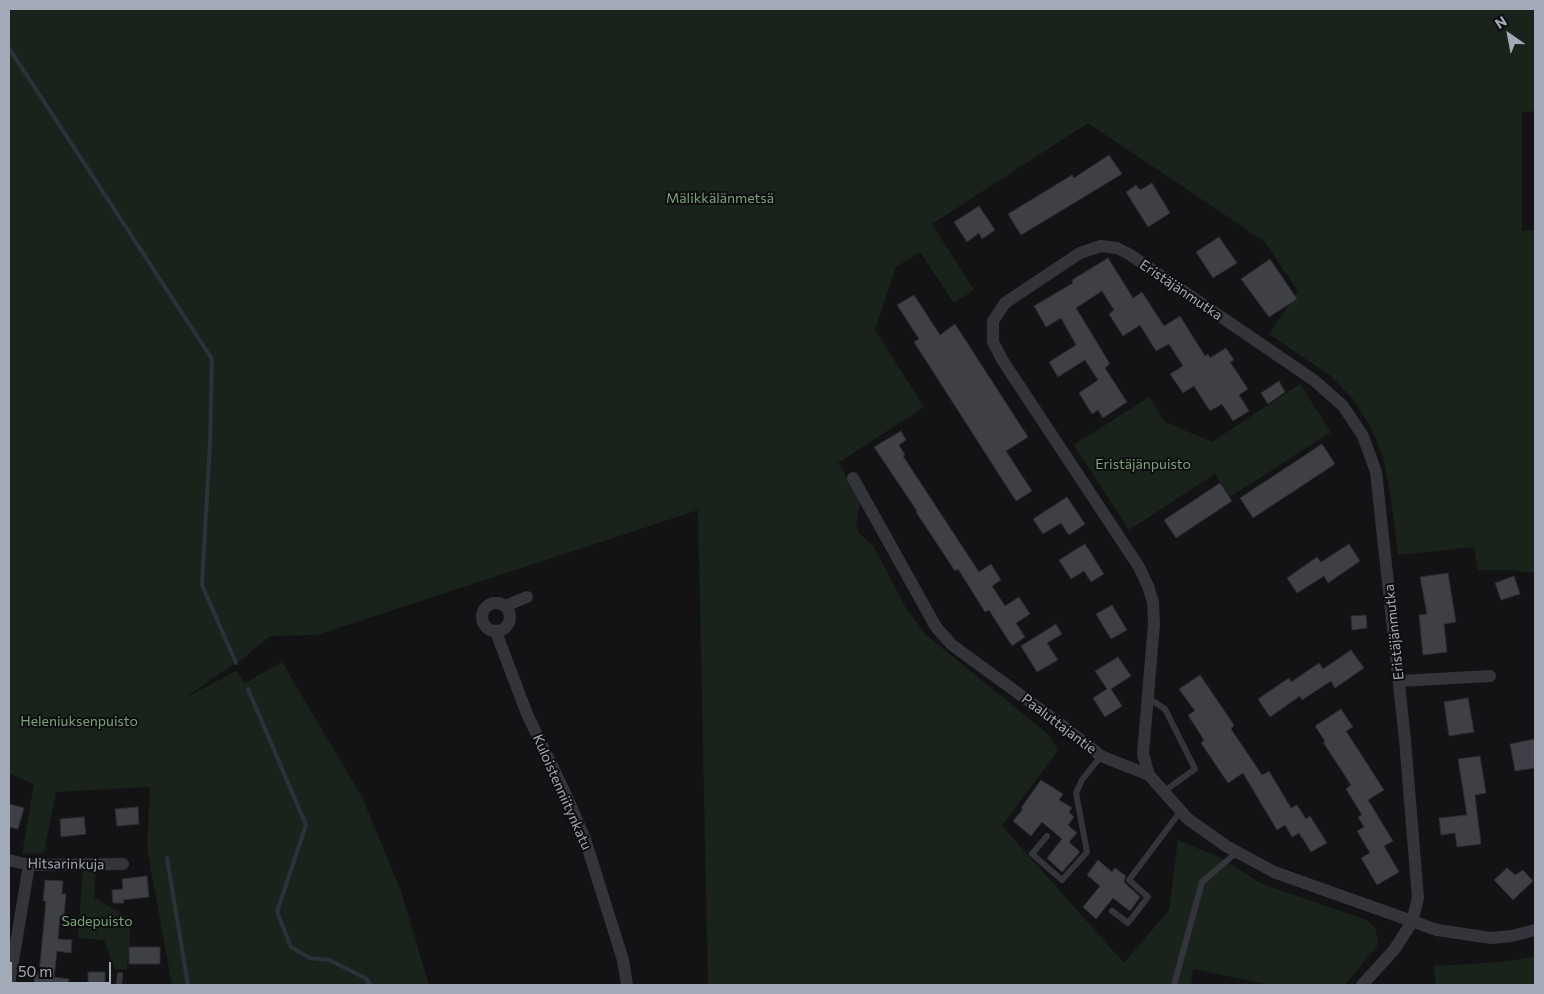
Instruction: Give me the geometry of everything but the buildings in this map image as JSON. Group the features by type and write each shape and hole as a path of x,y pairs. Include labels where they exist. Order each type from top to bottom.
{"street":[{"name":"Eristäjänmutka","path":"1149,775 1143,754 1154,624 1153,602 1148,586 1138,567 1003,361 993,342 993,321 1005,303 1080,253 1101,246 1117,248 1129,254 1315,381 1344,406 1363,436 1376,472 1399,681 1418,898 1412,922 1394,950 1362,985"},
{"name":"Paaluttajantie","path":"853,478 936,627 952,645 1101,756 1149,775 1180,812 1237,852 1274,872 1438,930 1491,938 1512,936 1535,930"},
{"path":"505,606 510,614 509,623 503,630 496,632 486,627 482,614 492,604 496,603 505,606 527,598"},
{"name":"Kuloistenniitynkatu","path":"496,632 527,714 585,839 623,960 627,985"},
{"path":"1399,681 1490,676"},
{"name":"Hitsarinkuja","path":"9,860 29,865 123,864"},
{"path":"9,985 29,865"}],"lane":[{"path":"1148,698 1165,709 1195,769 1163,792"},
{"path":"1048,836 1032,854 1062,880 1087,852 1076,793 1082,780 1101,756"},
{"path":"1112,911 1128,923 1148,896 1129,880 1180,812"},
{"path":"1174,985 1202,882 1237,852"},
{"path":"119,985 120,974"}],"green space":[{"name":"Mälikkälänmetsä","path":"9,9 1535,9 1535,111 1522,113 1522,231 1535,230 1535,573 1511,570 1478,570 1474,547 1398,555 1390,491 1383,458 1372,429 1353,399 1331,376 1269,334 1298,291 1265,242 1088,123 932,224 974,290 954,303 920,252 896,267 875,330 924,407 838,463 861,499 856,523 858,532 874,547 906,608 926,635 1049,735 1058,750 1002,826 1124,963 1169,910 1178,840 1225,860 1262,884 1367,920 1375,928 1378,940 1377,946 1345,985 1271,985 1193,969 1191,985 708,985 698,510 317,635 270,636 237,663 209,602 234,664 183,699 236,671 245,683 282,662 362,797 401,891 429,985 172,985 147,848 150,787 56,792 44,853 22,854 34,784 9,773"},
{"name":"Eristäjänpuisto","path":"1300,384 1331,432 1230,497 1215,474 1129,530 1074,445 1149,397 1165,422 1212,442"},
{"name":"Sadepuisto","path":"83,871 96,871 94,897 131,920 127,970 115,969 104,940 78,938"},
{"path":"1535,957 1535,985 1436,985 1434,966 1501,962"}],"waterway":[{"path":"9,48 212,359 210,443 202,585 236,663"},
{"path":"248,689 306,825 277,912 291,947 310,958 329,960 367,979 370,985"},
{"path":"167,858 188,985"}],"park label":[{"name":"Heleniuksenpuisto","path":"79,721"}]}
